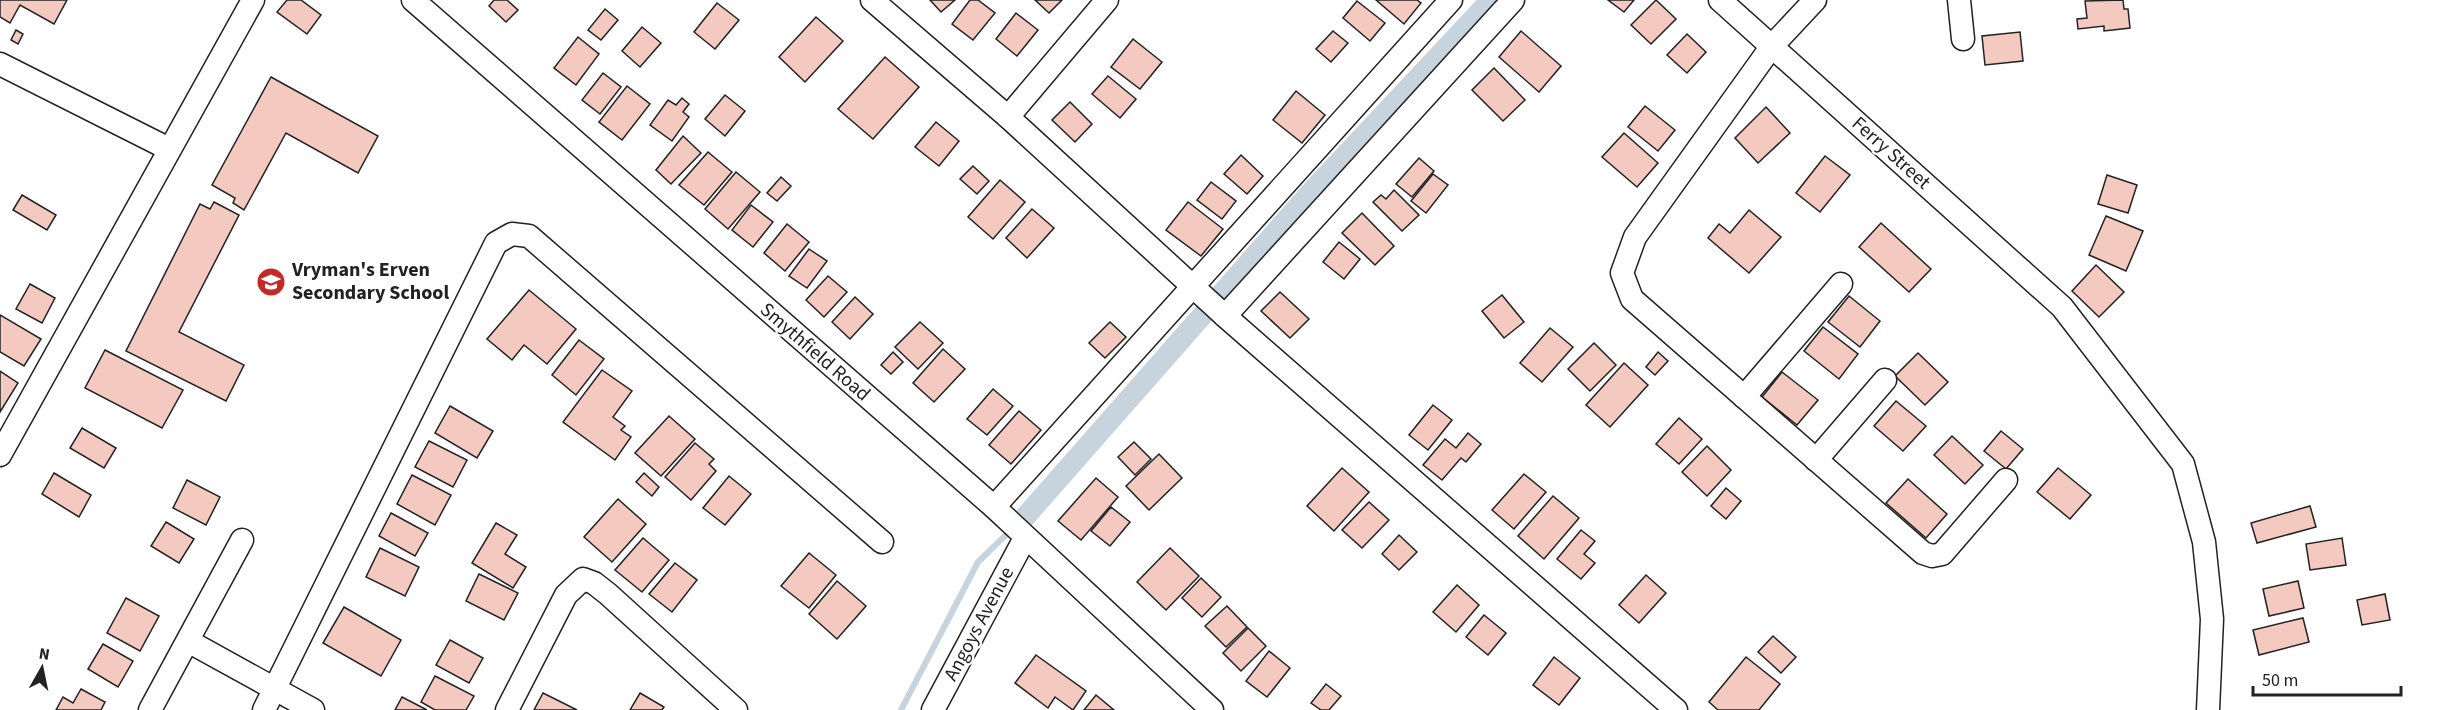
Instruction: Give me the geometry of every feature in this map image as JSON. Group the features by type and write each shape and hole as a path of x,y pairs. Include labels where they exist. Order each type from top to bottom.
{"street":[{"path":"0,455 253,0"},
{"name":"Smythfield Road","path":"412,0 994,507 1024,538 1212,710"},
{"path":"873,0 1008,117 1225,316 1676,710"},
{"path":"1008,117 1107,0"},
{"path":"994,507 1450,0"},
{"path":"1225,316 1513,0"},
{"name":"Ferry Street","path":"1720,0 2062,307 2183,464 2204,542 2211,608 2208,710"},
{"path":"1815,0 1772,46 1635,237 1622,273 1632,299 1923,553 1932,556 1942,554 2006,480"},
{"path":"1959,0 1963,39"},
{"path":"0,64 169,149"},
{"path":"264,710 496,243 512,234 529,236 882,542"},
{"path":"1744,397 1841,284"},
{"path":"1816,460 1885,380"},
{"name":"Angoys Avenue","path":"933,710 1024,538"},
{"path":"150,710 242,540"},
{"path":"507,710 566,595 583,579 594,583 608,594 736,710"},
{"path":"188,640 313,710"}],"building":[{"path":"0,0 67,0 54,24 20,5 10,23 0,17"},
{"path":"287,0 301,0 321,15 307,34 277,12"},
{"path":"494,0 507,0 518,10 506,22 489,6"},
{"path":"930,0 955,0 941,12"},
{"path":"970,0 978,0 995,13 973,40 952,24"},
{"path":"1035,0 1062,0 1049,13"},
{"path":"1376,0 1417,0 1421,3 1404,24"},
{"path":"1608,0 1634,0 1624,12"},
{"path":"1656,0 1676,19 1651,44 1631,25"},
{"path":"2123,0 2124,9 2128,9 2130,28 2104,31 2104,26 2078,29 2077,19 2087,18 2085,1"},
{"path":"1357,1 1385,23 1370,41 1343,18"},
{"path":"717,3 739,20 715,49 694,32"},
{"path":"605,9 618,20 601,40 588,30"},
{"path":"1016,13 1038,30 1017,56 996,39"},
{"path":"816,17 843,41 805,82 779,57"},
{"path":"642,27 661,43 640,67 622,51"},
{"path":"16,30 23,34 18,44 11,40"},
{"path":"1333,31 1348,43 1331,62 1316,49"},
{"path":"1521,31 1561,66 1539,92 1499,57"},
{"path":"2020,32 2023,61 1985,65 1982,36"},
{"path":"1687,34 1706,52 1687,73 1667,55"},
{"path":"578,37 599,54 576,85 554,68"},
{"path":"1133,39 1162,62 1140,89 1111,67"},
{"path":"885,57 919,87 873,139 838,109"},
{"path":"1494,68 1525,100 1503,121 1472,90"},
{"path":"603,73 621,87 600,114 582,100"},
{"path":"1108,76 1136,99 1120,118 1092,94"},
{"path":"271,77 378,136 358,173 286,133 244,210 233,203 235,198 212,185"},
{"path":"627,86 650,104 622,140 599,122"},
{"path":"1296,91 1325,115 1302,143 1273,120"},
{"path":"725,95 745,111 725,136 705,119"},
{"path":"682,98 689,104 683,112 689,117 672,141 650,125 668,100 676,105"},
{"path":"1070,102 1092,124 1075,142 1052,120"},
{"path":"1645,106 1675,130 1658,151 1628,127"},
{"path":"1766,107 1790,133 1758,163 1735,138"},
{"path":"936,122 959,141 939,166 915,147"},
{"path":"1624,133 1658,163 1637,187 1602,157"},
{"path":"683,136 701,153 671,184 656,170"},
{"path":"708,152 732,172 704,205 679,185"},
{"path":"1241,155 1263,176 1247,194 1224,174"},
{"path":"1825,156 1850,175 1820,212 1796,193"},
{"path":"1419,158 1434,171 1412,197 1396,184"},
{"path":"973,166 989,181 977,194 960,179"},
{"path":"736,172 760,192 728,229 705,209"},
{"path":"1433,174 1448,185 1426,213 1411,201"},
{"path":"2107,175 2137,185 2128,213 2098,204"},
{"path":"781,177 791,186 777,201 767,193"},
{"path":"1000,180 1025,202 993,239 968,217"},
{"path":"1211,182 1236,201 1222,219 1197,200"},
{"path":"1394,190 1419,215 1402,231 1373,202 1381,195 1386,199"},
{"path":"22,195 56,215 47,230 13,210"},
{"path":"214,202 239,215 179,332 244,365 226,401 126,351 200,204 210,209"},
{"path":"1188,202 1223,229 1201,256 1166,230"},
{"path":"751,205 773,222 753,247 732,230"},
{"path":"1032,209 1054,228 1027,258 1006,238"},
{"path":"1749,210 1781,237 1749,273 1708,238 1719,224 1730,233"},
{"path":"1362,213 1394,246 1375,265 1342,233"},
{"path":"2106,216 2143,231 2126,271 2089,255"},
{"path":"1881,223 1931,269 1909,292 1859,247"},
{"path":"787,224 809,242 785,271 764,253"},
{"path":"1339,242 1360,259 1344,279 1323,262"},
{"path":"809,249 827,261 807,288 789,276"},
{"path":"2096,265 2124,292 2099,317 2072,291"},
{"path":"828,276 847,292 824,317 806,300"},
{"path":"30,284 55,298 42,323 16,309"},
{"path":"529,290 576,329 547,364 524,345 512,360 487,339"},
{"path":"1280,292 1309,319 1290,338 1261,311"},
{"path":"1502,295 1524,322 1504,338 1482,311"},
{"path":"1849,296 1880,321 1860,347 1828,322"},
{"path":"855,297 873,314 850,339 832,322"},
{"path":"0,315 41,339 24,366 0,352"},
{"path":"920,322 943,343 918,369 895,347"},
{"path":"1110,322 1126,337 1105,358 1089,343"},
{"path":"1823,327 1858,354 1839,379 1804,351"},
{"path":"1550,328 1573,347 1542,382 1520,363"},
{"path":"579,340 604,359 576,395 552,375"},
{"path":"1594,343 1616,365 1590,391 1568,369"},
{"path":"943,349 965,369 934,402 913,383"},
{"path":"105,350 183,390 162,428 85,388"},
{"path":"893,352 903,362 891,374 881,365"},
{"path":"1658,352 1668,361 1655,375 1646,367"},
{"path":"1918,353 1948,382 1925,405 1895,376"},
{"path":"1624,363 1648,385 1610,427 1586,405"},
{"path":"602,370 632,391 613,417 625,426 621,430 631,437 615,460 563,422"},
{"path":"0,371 18,383 0,412"},
{"path":"1782,372 1818,400 1797,425 1762,397"},
{"path":"993,389 1013,406 987,435 967,419"},
{"path":"1896,401 1926,426 1903,451 1874,426"},
{"path":"1433,405 1452,420 1428,450 1409,435"},
{"path":"450,406 493,431 477,458 435,433"},
{"path":"1019,411 1041,430 1011,464 989,445"},
{"path":"669,416 695,439 661,476 635,453"},
{"path":"1679,418 1702,439 1679,464 1656,444"},
{"path":"82,428 116,448 104,468 70,448"},
{"path":"2001,431 2023,449 2006,469 1984,451"},
{"path":"1468,433 1481,444 1466,462 1461,458 1442,480 1423,465 1445,439 1456,448"},
{"path":"1952,436 1983,465 1965,484 1934,455"},
{"path":"429,441 467,460 453,487 415,467"},
{"path":"1134,442 1151,459 1135,475 1118,457"},
{"path":"695,443 714,459 709,464 716,471 691,500 665,477"},
{"path":"1707,446 1731,470 1707,496 1682,472"},
{"path":"1159,454 1182,478 1149,510 1126,486"},
{"path":"1342,468 1369,492 1334,531 1307,506"},
{"path":"2058,468 2091,495 2070,519 2037,492"},
{"path":"54,473 91,495 79,517 42,494"},
{"path":"644,473 659,487 652,496 636,482"},
{"path":"1524,474 1546,492 1514,529 1492,510"},
{"path":"412,475 451,495 435,525 397,504"},
{"path":"729,476 751,494 725,525 703,508"},
{"path":"1096,478 1118,497 1081,540 1058,521"},
{"path":"1908,479 1947,514 1926,538 1886,503"},
{"path":"187,480 220,497 206,525 173,508"},
{"path":"1726,488 1741,501 1726,519 1711,506"},
{"path":"1553,496 1579,518 1544,559 1518,536"},
{"path":"618,499 646,524 612,562 584,537"},
{"path":"1369,502 1389,520 1362,548 1342,530"},
{"path":"2310,506 2316,527 2257,543 2251,523"},
{"path":"1111,507 1130,522 1110,546 1091,531"},
{"path":"391,513 428,533 415,556 379,536"},
{"path":"166,522 194,539 179,563 151,546"},
{"path":"496,523 517,535 505,554 526,567 513,588 472,563"},
{"path":"1581,530 1595,541 1584,554 1595,563 1581,579 1557,559"},
{"path":"1399,535 1417,552 1399,570 1382,554"},
{"path":"643,538 669,560 642,592 615,570"},
{"path":"2342,538 2346,565 2310,570 2306,544"},
{"path":"380,548 419,567 405,596 366,577"},
{"path":"1170,548 1199,576 1166,610 1137,582"},
{"path":"809,553 836,575 809,608 781,586"},
{"path":"675,563 697,580 672,612 649,594"},
{"path":"479,574 518,593 504,620 466,601"},
{"path":"1646,575 1666,593 1639,623 1619,605"},
{"path":"1201,578 1221,597 1202,617 1182,598"},
{"path":"837,581 866,606 837,639 809,614"},
{"path":"2298,581 2304,608 2269,616 2263,589"},
{"path":"1457,585 1479,605 1456,632 1433,612"},
{"path":"2385,594 2390,620 2362,625 2357,600"},
{"path":"126,598 159,616 140,651 107,633"},
{"path":"1227,606 1247,627 1226,647 1205,626"},
{"path":"344,607 401,640 381,676 323,643"},
{"path":"1484,615 1506,633 1488,655 1466,637"},
{"path":"2303,618 2309,642 2259,655 2253,630"},
{"path":"1248,628 1266,646 1241,671 1223,653"},
{"path":"1773,636 1796,657 1781,673 1758,652"},
{"path":"450,640 483,658 469,683 436,665"},
{"path":"103,644 133,661 118,687 88,669"},
{"path":"1269,651 1290,668 1267,697 1246,681"},
{"path":"1036,655 1086,691 1073,710 1055,697 1048,708 1015,683"},
{"path":"1554,657 1580,678 1559,705 1533,685"},
{"path":"1746,657 1780,684 1759,710 1718,710 1709,702"},
{"path":"435,676 474,696 466,710 435,710 421,702"},
{"path":"1326,684 1341,696 1329,710 1321,710 1311,703"},
{"path":"81,689 105,702 101,710 56,710 63,697 73,703"},
{"path":"543,693 577,710 534,710"},
{"path":"640,693 664,707 662,710 630,710"},
{"path":"1096,695 1114,710 1084,710"},
{"path":"402,697 427,710 395,710"}],"waterway":[{"path":"1025,517 1310,193 1491,0"},
{"path":"901,710 978,562 1011,530"}],"place":[{"name":"Vryman's Erven Secondary School","path":"271,282"}]}
